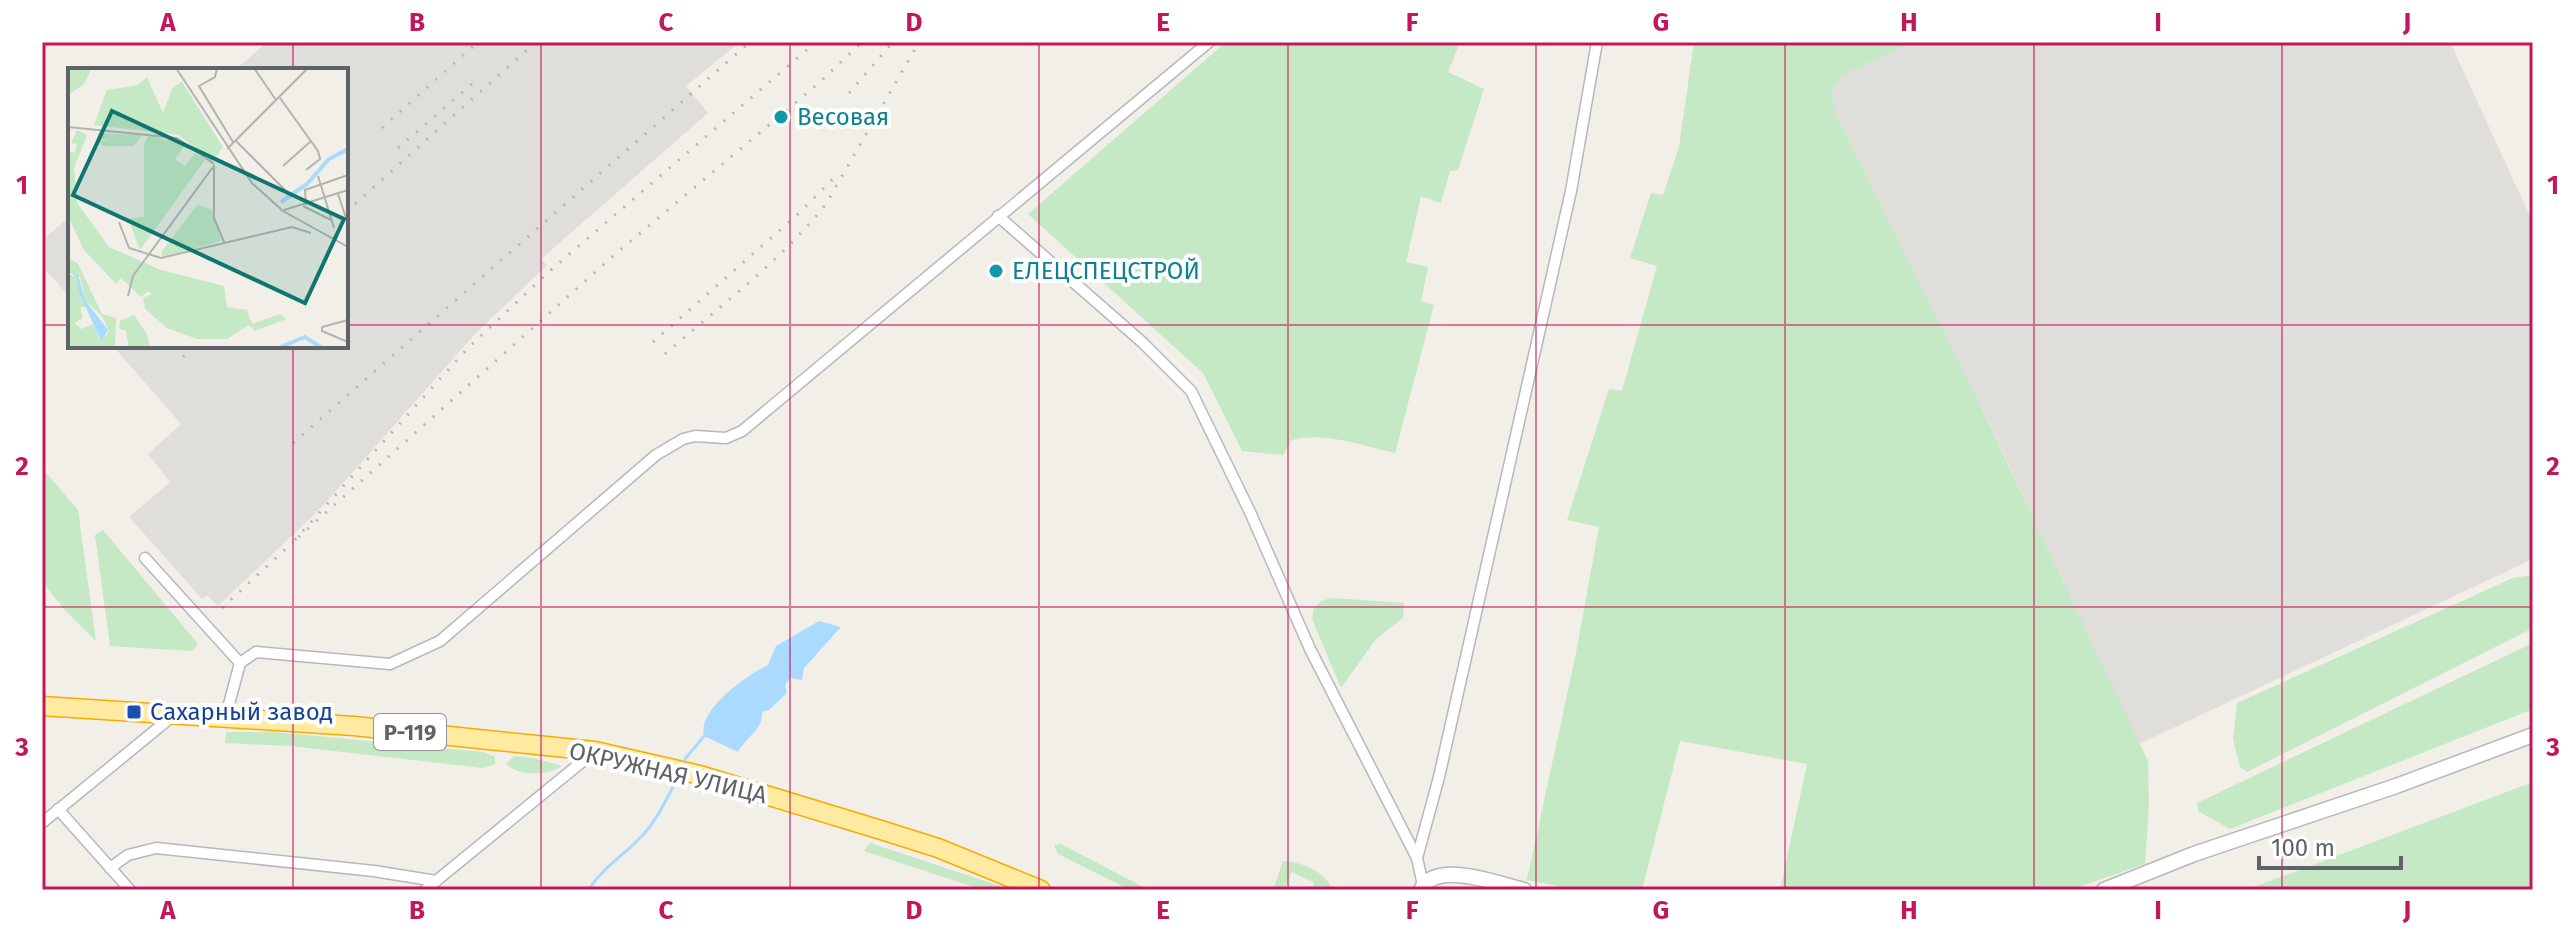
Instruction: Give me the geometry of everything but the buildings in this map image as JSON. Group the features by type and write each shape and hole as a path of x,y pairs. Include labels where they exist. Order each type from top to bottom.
{"highway":[{"name":"ОКРУЖНАЯ УЛИЦА","path":"42,706 354,726 595,751 700,775 881,830 938,848 1041,890"}],"street":[{"path":"225,719 240,663 256,652 390,664 440,641 656,455 683,439 695,436 726,438 742,431 1209,42"},
{"path":"1417,858 1443,761 1571,191 1597,42"},
{"path":"998,216 1142,342 1191,391 1250,512 1310,649 1417,858 1422,887 1438,874 1461,875 1524,890"},
{"path":"145,558 240,663"},
{"path":"42,823 176,714"},
{"path":"2104,890 2194,854 2396,786 2533,735"},
{"path":"425,890 595,751"},
{"path":"58,809 130,890"},
{"path":"110,868 128,855 156,848 374,871 436,881"}],"shaded area":[{"path":"267,42 740,42 686,86 708,113 541,259 547,265 475,334 320,509 218,606 207,595 202,599 129,517 170,482 148,454 181,424 115,348 348,348 348,68 237,68"},
{"path":"1912,42 2450,42 2533,223 2533,559 2139,744 1991,427 1833,107 1832,90 1840,77"},
{"path":"68,218 68,295 42,266 42,241"}],"green space":[{"path":"1226,42 1460,42 1448,72 1484,89 1458,170 1450,171 1441,203 1421,196 1406,262 1428,267 1421,301 1434,305 1395,453 1344,440 1317,437 1292,440 1283,455 1242,451 1203,373 1028,214"},
{"path":"1694,42 1912,42 1840,77 1832,90 1833,107 1972,388 2148,761 2145,864 2070,890 1780,890 1807,764 1680,741 1642,890 1578,890 1527,880 1576,653 1599,527 1567,520 1609,389 1622,391 1657,266 1630,258 1651,193 1663,195 1679,147"},
{"path":"42,468 78,510 96,641 63,608 42,581"},
{"path":"103,530 198,644 192,651 110,646 95,535"},
{"path":"2533,575 2533,628 2247,772 2240,767 2233,739 2237,703 2513,578"},
{"path":"1331,598 1404,603 1403,618 1376,639 1341,688 1312,619 1314,608 1321,601"},
{"path":"2533,643 2533,709 2230,829 2198,811 2197,803"},
{"path":"226,732 274,732 484,752 495,757 495,764 483,768 290,746 225,743"},
{"path":"514,756 562,766 549,772 525,773 506,764"},
{"path":"2533,782 2533,890 2246,890"},
{"path":"870,843 1012,890 983,890 864,851"},
{"path":"1061,844 1149,890 1130,890 1058,854 1054,845"},
{"path":"1283,861 1312,869 1325,878 1332,890 1314,890 1313,882 1292,872 1284,890 1273,890"}],"water":[{"path":"819,621 841,627 804,668 802,680 791,678 785,685 787,693 769,710 762,712 757,728 738,752 704,736 708,715 726,694 768,665 776,646"}],"waterway":[{"path":"685,759 704,736"},
{"path":"588,890 650,827 676,781"}],"railway":[{"path":"382,128 478,42"},
{"path":"348,210 536,42"},
{"path":"293,443 750,42"},
{"path":"816,42 552,269 468,348 293,542 620,250 819,83 862,42"},
{"path":"849,93 893,42"},
{"path":"665,354 770,264 826,204 919,42"},
{"path":"398,148 472,84"},
{"path":"653,342 797,215 834,178"},
{"path":"183,357 193,348"},
{"path":"222,608 293,542"}],"place":[{"name":"Весовая","path":"781,117"},
{"name":"ЕЛЕЦСПЕЦСТРОЙ","path":"996,271"},
{"name":"Сахарный завод","path":"134,712"}]}
